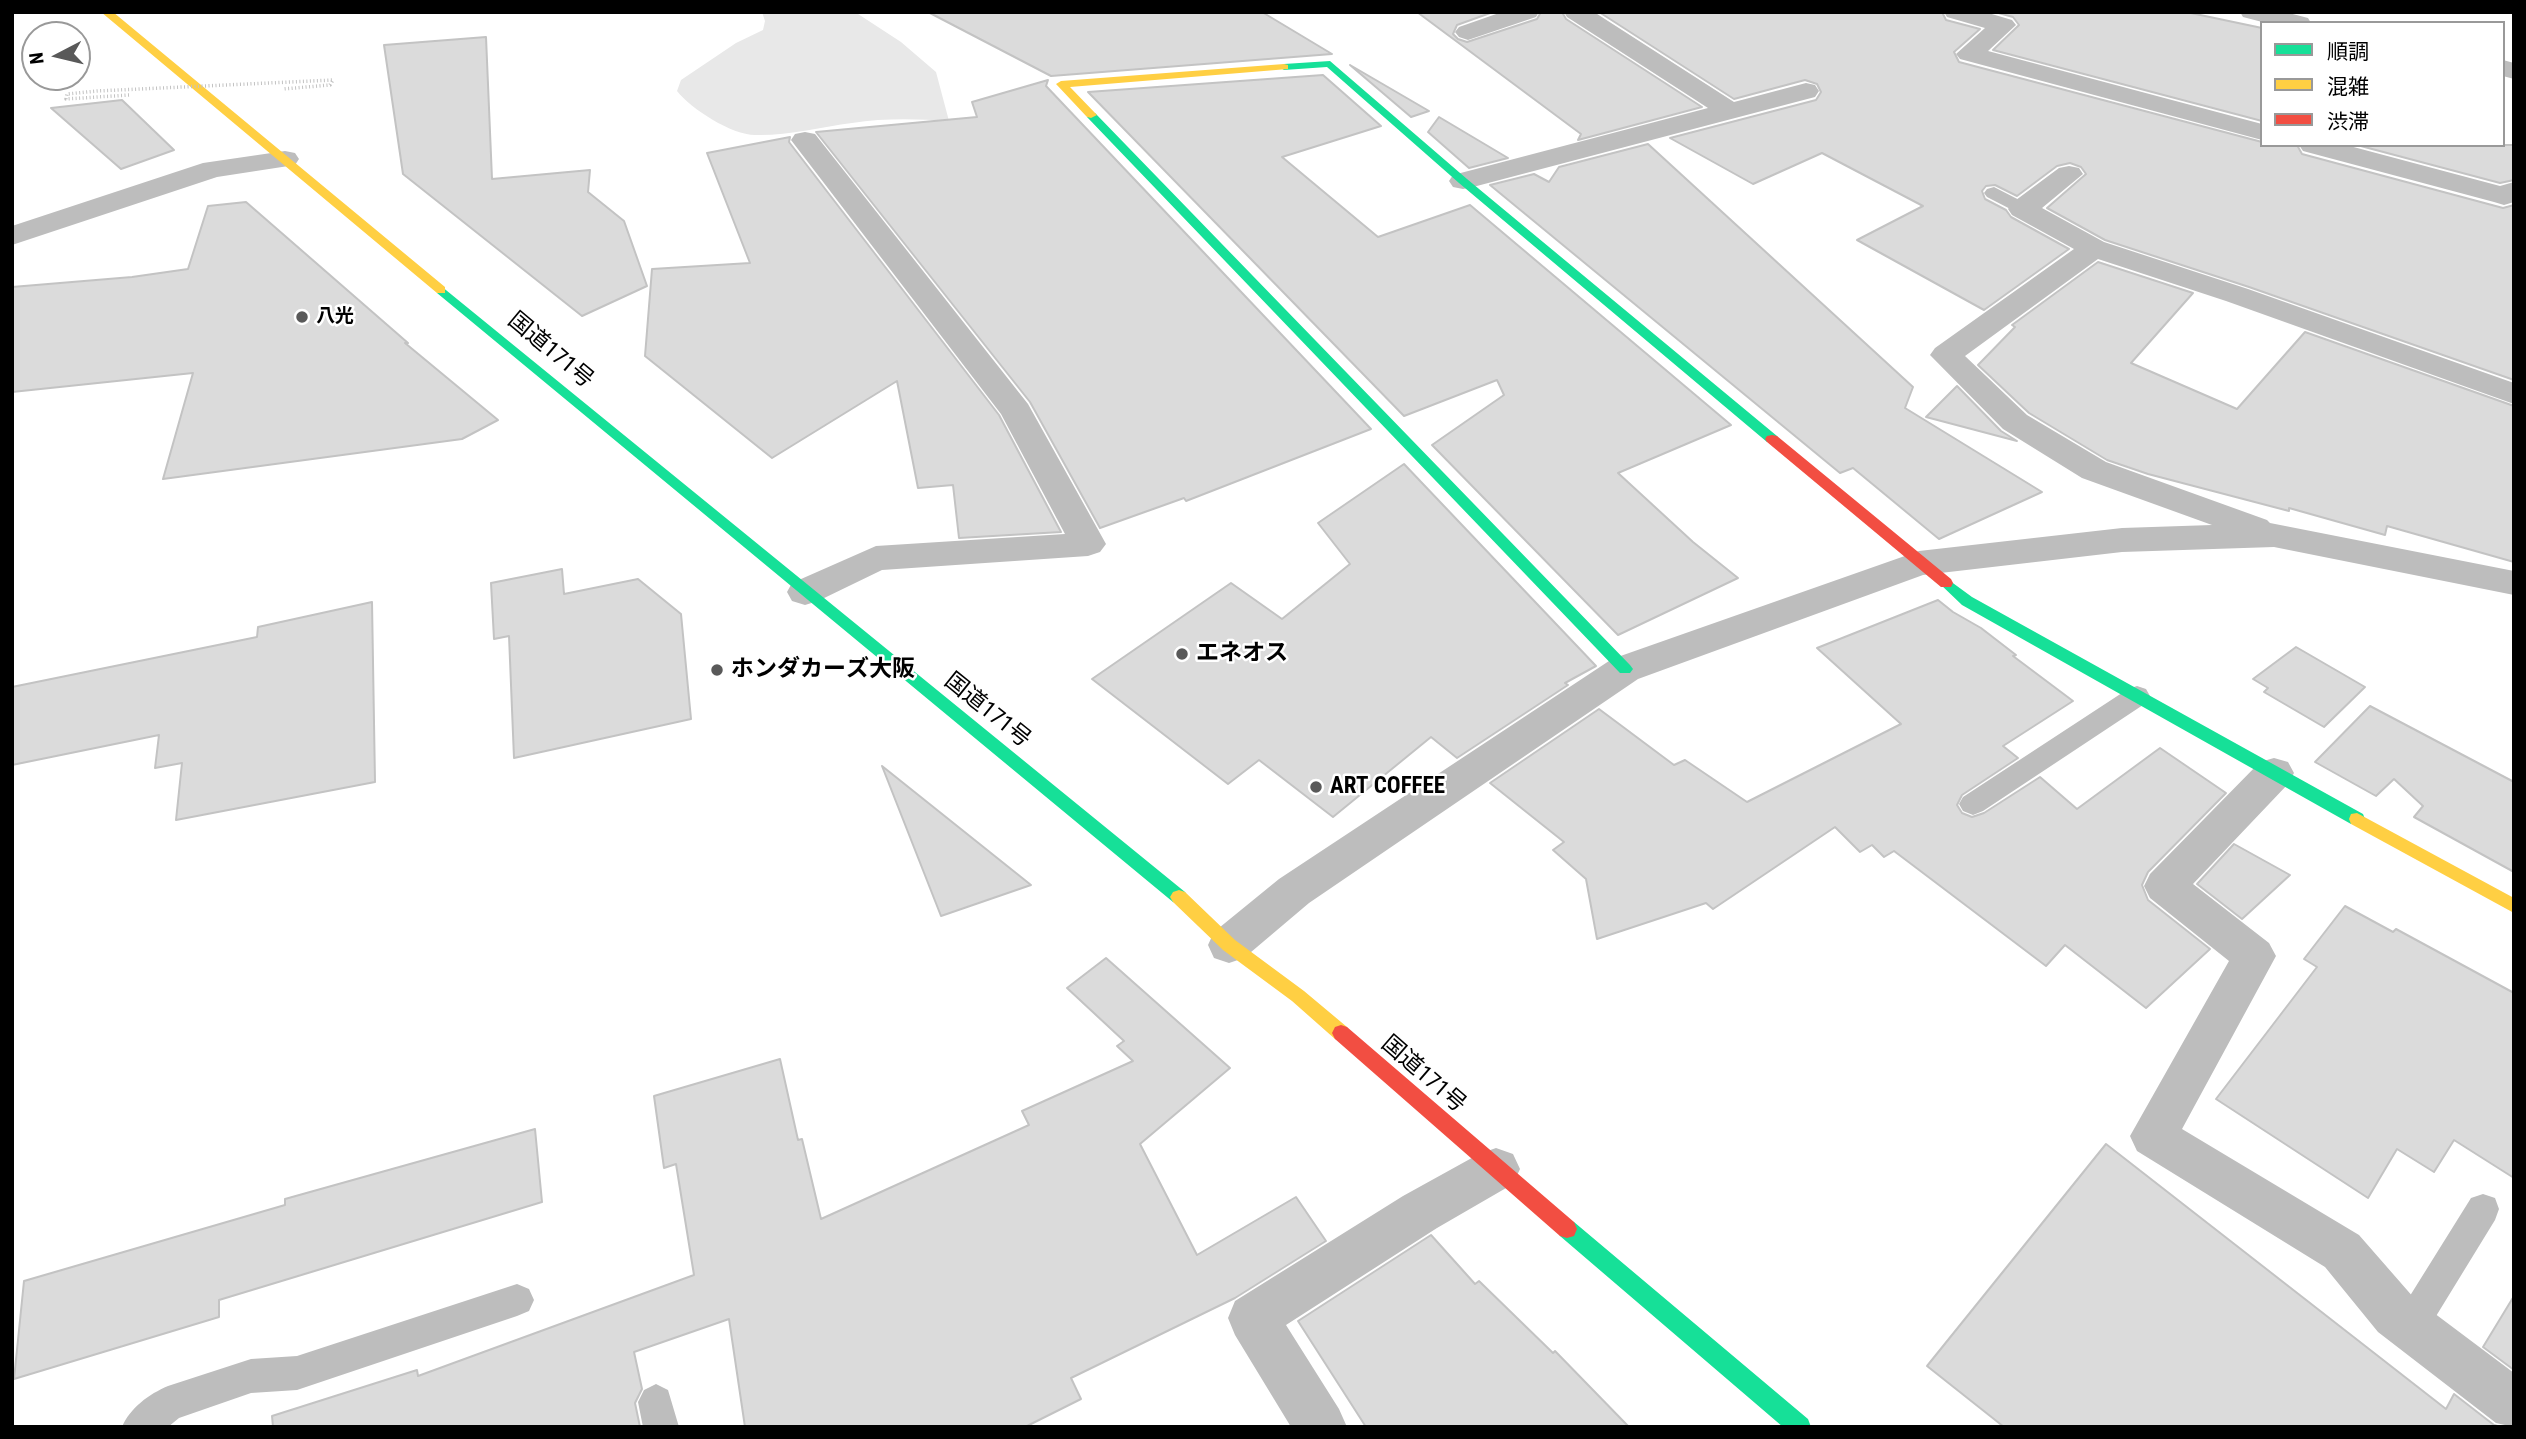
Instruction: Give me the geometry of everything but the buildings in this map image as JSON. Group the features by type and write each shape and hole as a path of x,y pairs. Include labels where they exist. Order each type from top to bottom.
{"main road":[{"name":"国道171号","path":"106,12 805,592 1187,903 1229,945 1298,996 1496,1169 1800,1427"},
{"path":"1625,668 1061,84 1330,64 1463,181 1967,601 2514,906"}],"street":[{"path":"1468,33 1527,12"},
{"path":"1576,12 1729,110"},
{"path":"1956,12 2003,25 1969,54 2260,131"},
{"path":"2252,12 2290,21"},
{"path":"1463,181 1806,91"},
{"path":"805,140 1016,411 1088,544 876,558 805,592"},
{"path":"2320,147 2504,196 2514,190"},
{"path":"12,236 213,169 285,159"},
{"path":"2069,174 2022,209 2094,248 2237,295 2514,394"},
{"path":"2094,248 1946,355 2015,422 2094,470 2274,535 2514,583"},
{"path":"1229,945 1294,891 1625,668 1919,563 2122,540 2274,535"},
{"path":"2274,773 2165,886 2254,956 2153,1136 2342,1251 2396,1315 2514,1405"},
{"path":"1321,1427 1253,1318 1420,1212 1496,1169"}],"lane":[{"path":"1994,193 2022,209"},
{"path":"1973,804 2137,696"},
{"path":"2410,1326 2483,1209"},
{"path":"140,1427 168,1404 251,1376 297,1373 517,1300"}],"path":[{"path":"129,95 66,99 67,94 97,91 333,80 330,85 283,89"}],"shaded area":[{"path":"762,12 855,12 901,42 936,72 949,121 876,120 792,133 755,135 735,131 713,120 677,91 681,80 736,43 763,30 765,21"}],"traffic: fast":[{"path":"1284,67 1330,64 1463,181 1772,439"},
{"path":"1091,115 1625,669"},
{"path":"441,290 1179,897"},
{"path":"1946,583 1967,601 2357,819"},
{"path":"1567,1229 1800,1427"}],"traffic: slow":[{"path":"106,12 441,290"},
{"path":"1091,115 1061,84 1284,67"},
{"path":"2357,819 2514,906"},
{"path":"1179,897 1229,945 1298,996 1341,1033"}],"traffic: jam":[{"path":"1772,439 1946,583"},
{"path":"1341,1033 1567,1229"}],"place":[{"name":"八光","path":"302,317"},
{"name":"エネオス","path":"1182,654"},
{"name":"ホンダカーズ大阪","path":"717,670"},
{"name":"ART COFFEE","path":"1316,787"}]}
